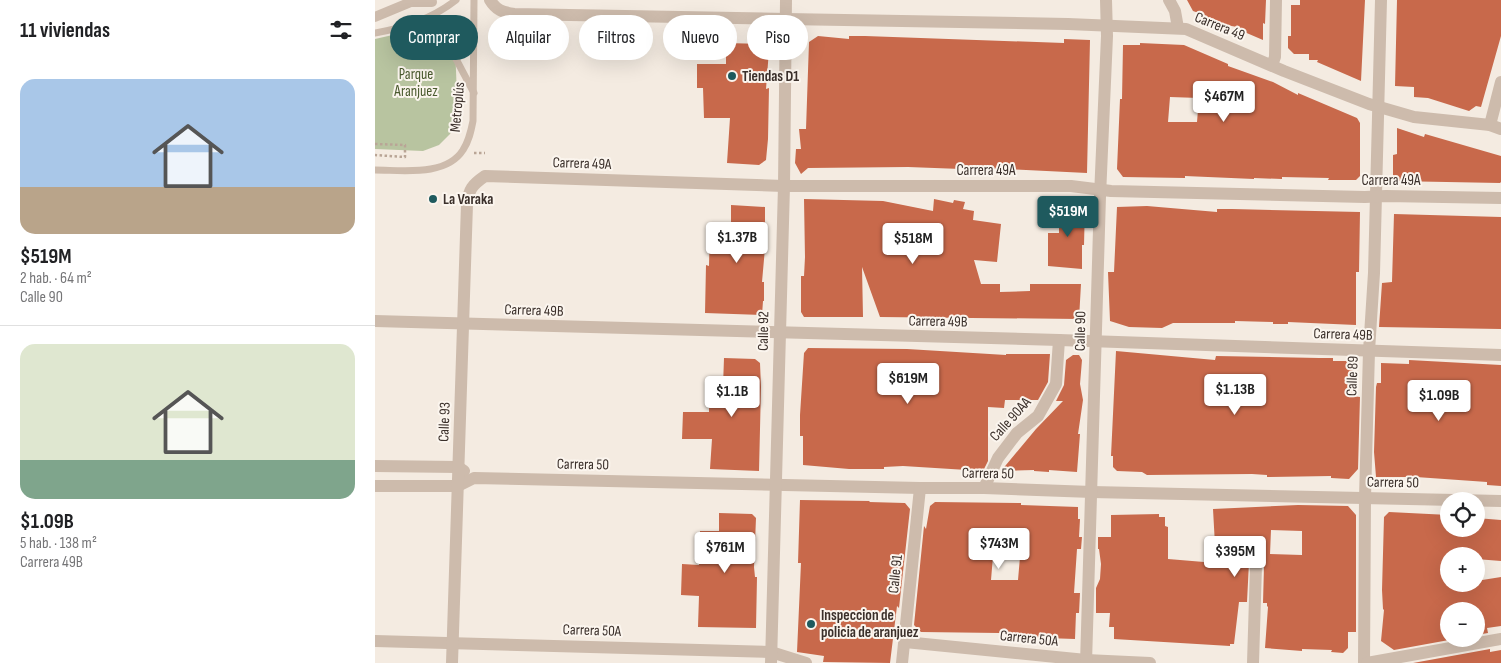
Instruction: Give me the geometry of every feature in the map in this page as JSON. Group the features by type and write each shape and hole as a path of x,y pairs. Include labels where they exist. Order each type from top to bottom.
{"street":[{"name":"Calle 92","path":"786,15 787,0"},
{"name":"Calle 90","path":"1086,662 1107,0"},
{"path":"1169,0 1175,11 1178,28"},
{"path":"1272,65 1275,57 1276,0"},
{"name":"Calle 89","path":"1366,663 1365,498 1369,351 1374,273 1381,0"},
{"path":"375,17 411,2 432,2"},
{"name":"Carrera 49","path":"492,4 504,13 527,15 747,18"},
{"name":"Carrera 49","path":"808,19 1186,29 1378,107 1414,117 1495,127"},
{"name":"Calle 92","path":"771,657 784,186 786,60"},
{"path":"1495,127 1501,82"},
{"name":"Carrera 49A","path":"474,184 485,176 784,186 1071,186 1100,190 1501,198"},
{"name":"Calle 93","path":"452,663 467,204 474,184"},
{"name":"Carrera 49B","path":"375,321 1059,340 1096,343 1501,355"},
{"name":"Calle 90AA","path":"984,488 998,458 1017,433 1038,416 1056,384 1059,340"},
{"path":"375,466 459,467 474,478"},
{"name":"Carrera 50","path":"375,486 458,486 474,478 1501,501"},
{"name":"Calle 91","path":"902,663 920,488"},
{"path":"1253,663 1256,566"},
{"path":"1366,663 1501,639"},
{"name":"Carrera 50A","path":"375,641 453,642 771,657 806,663"},
{"name":"Carrera 50A","path":"905,642 1086,662 1151,663"}],"lane":[{"path":"434,15 456,0"},
{"name":"Metroplús","path":"375,170 420,171 435,169 450,162 462,152 469,139 473,121 474,0"},
{"path":"375,33 390,30"},
{"path":"457,60 474,93"}],"path":[{"path":"375,144 405,145 405,157 375,155"}],"green space":[{"name":"Parque Aranjuez","path":"390,36 390,60 456,60 458,119 450,134 439,145 423,151 375,149 375,39"}],"building":[{"path":"1187,0 1266,0 1263,40 1242,31 1242,28 1206,21 1207,16 1193,11"},
{"path":"1300,0 1365,0 1361,81 1317,62 1318,60 1309,60 1309,54 1294,54 1288,48 1288,36 1291,36 1291,5 1300,5"},
{"path":"1397,0 1501,0 1501,36 1481,107 1476,106 1469,111 1428,98 1414,97 1414,87 1395,86"},
{"path":"818,36 849,39 849,36 865,36 1064,43 1064,39 1090,40 1087,173 961,167 961,169 908,167 808,168 801,174 795,163 796,149 801,149 799,129 806,129 809,42"},
{"path":"737,43 747,44 747,60 768,60 766,89 769,88 768,139 766,160 759,165 727,163 730,118 704,118 703,88 697,88 697,64 726,64 726,60 737,60"},
{"path":"1140,43 1184,45 1228,64 1228,66 1273,82 1298,95 1298,93 1357,118 1360,123 1360,176 1356,180 1282,177 1282,179 1254,179 1185,176 1185,178 1123,177 1117,169 1120,99 1122,99 1123,45 1140,45","holes":["1170,97 1199,98 1197,122 1168,122"]},
{"path":"1397,128 1424,137 1425,134 1501,156 1501,182 1393,181 1393,155 1397,154"},
{"path":"804,199 883,201 933,211 934,199 953,203 954,200 965,202 963,209 974,211 973,220 1001,224 997,262 974,260 981,284 1000,284 1000,292 1030,291 1030,284 1081,284 1079,319 880,317 862,267 863,317 804,317 801,312 801,276 804,276 805,257"},
{"path":"731,205 765,207 765,248 762,282 764,282 764,301 762,315 705,313 706,265 709,266 710,224 731,225"},
{"path":"1059,205 1085,205 1082,269 1048,266 1048,233 1059,233"},
{"path":"1147,206 1217,212 1217,209 1232,209 1360,212 1359,272 1356,272 1356,325 1288,322 1288,324 1273,324 1273,322 1235,321 1235,323 1173,323 1162,328 1129,327 1110,321 1108,272 1114,272 1117,207"},
{"path":"1394,214 1501,217 1501,329 1379,327 1382,283 1392,282"},
{"path":"808,348 907,349 1006,355 1050,354 1048,382 1038,400 1005,400 1004,408 988,407 988,461 983,471 903,466 884,467 884,469 849,469 803,465 803,436 800,436 800,415 804,353"},
{"path":"1116,351 1215,360 1216,356 1333,358 1333,361 1349,361 1353,365 1352,396 1360,397 1358,469 1349,479 1331,478 1331,476 1267,477 1267,475 1252,474 1147,475 1142,472 1117,471 1113,467 1113,456 1111,456"},
{"path":"1073,355 1079,355 1082,360 1080,384 1083,400 1078,434 1080,434 1077,472 1049,470 1049,472 1034,470 1001,471 1036,429 1063,401 1056,401 1064,385 1066,360"},
{"path":"724,358 755,359 760,363 759,471 710,469 712,439 682,439 683,412 709,412 709,397 720,398 720,386 723,386"},
{"path":"1409,360 1501,365 1501,486 1487,485 1487,482 1416,477 1376,477 1374,452 1376,387 1377,383 1381,383 1381,363 1409,364"},
{"path":"800,500 905,503 910,509 899,608 897,606 890,663 823,662 824,656 797,652 801,563 798,563"},
{"path":"935,502 1021,503 1021,505 1078,507 1078,519 1080,519 1079,537 1082,537 1081,549 1077,549 1074,593 1080,593 1079,613 1076,613 1075,639 1017,637 1017,634 999,633 921,632 914,625 924,526 926,529 930,506","holes":["993,556 1020,557 1018,580 991,580"]},
{"path":"1298,505 1348,506 1356,515 1356,632 1348,632 1348,648 1343,653 1331,652 1332,650 1302,649 1302,651 1265,648 1268,607 1267,603 1263,603 1264,566 1261,559 1257,558 1249,562 1247,602 1239,602 1234,644 1230,644 1230,646 1114,639 1114,627 1109,627 1110,613 1096,613 1096,588 1100,579 1101,564 1098,537 1111,537 1111,515 1159,514 1159,517 1165,517 1165,526 1168,527 1168,559 1216,563 1213,509","holes":["1271,530 1302,531 1302,555 1270,554"]},
{"path":"1389,512 1440,515 1440,537 1485,537 1485,519 1501,520 1501,561 1485,560 1485,547 1440,547 1440,592 1485,592 1485,580 1501,577 1501,626 1487,628 1488,633 1485,634 1485,602 1440,602 1440,642 1394,650 1381,641 1384,610 1382,590 1384,517"},
{"path":"719,513 752,514 756,518 754,567 755,577 757,577 756,628 698,627 699,596 681,595 682,564 699,565 700,531 719,531"},
{"path":"1490,649 1490,652 1501,650 1501,663 1413,663"}],"place":[{"name":"Tiendas D1","path":"732,76"},
{"name":"La Varaka","path":"433,199"},
{"name":"Inspeccion de policia de aranjuez","path":"811,624"}]}
